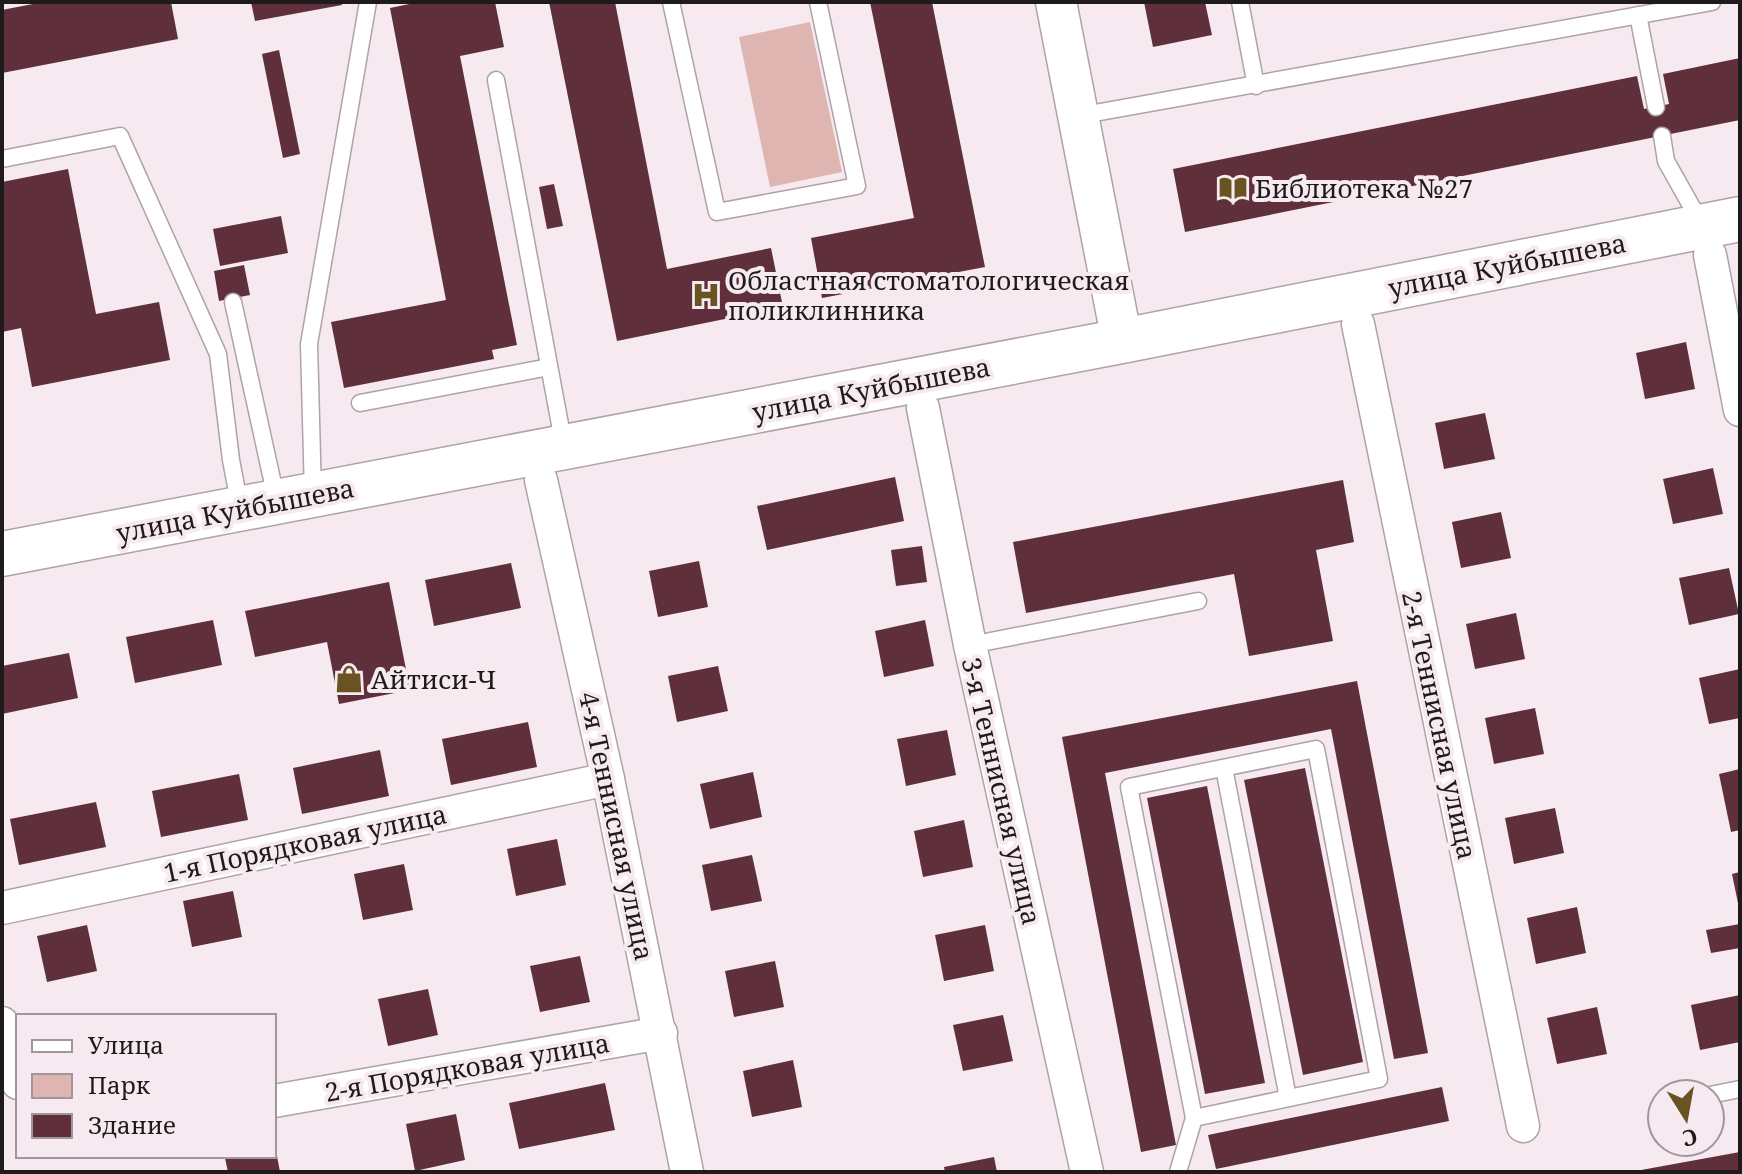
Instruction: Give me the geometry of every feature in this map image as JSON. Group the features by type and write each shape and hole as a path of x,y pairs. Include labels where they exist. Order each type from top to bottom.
{"main road":[{"name":"улица Куйбышева","path":"2,554 277,503 923,408 1124,355 1358,324 1723,238"},
{"name":"улица Куйбышева","path":"2,582 547,461 1124,355 1723,238"}],"street":[{"path":"1056,2 1124,355"},
{"path":"1723,238 1740,410"},
{"name":"2-я Теннисная улица","path":"1358,324 1523,1126"},
{"name":"3-я Теннисная улица","path":"923,408 970,645 1087,1172"},
{"name":"4-я Теннисная улица","path":"547,461 687,1172"},
{"name":"1-я Порядковая улица","path":"2,908 608,779"},
{"path":"2,1023 16,1076"},
{"name":"2-я Порядковая улица","path":"276,1101 661,1033"}],"lane":[{"path":"277,503 309,344 368,2"},
{"path":"671,2 717,212 857,186 818,2"},
{"path":"1240,2 1256,86"},
{"path":"1078,116 1712,2"},
{"path":"1638,15 1656,107"},
{"path":"496,80 549,367 547,461"},
{"path":"2,159 120,136 218,354 231,460 277,503"},
{"path":"1662,136 1666,161 1723,238"},
{"path":"233,302 277,503"},
{"path":"360,403 549,367"},
{"path":"970,645 1198,601"},
{"path":"1178,1172 1194,1118 1129,787 1316,749 1379,1079 1194,1118"},
{"path":"1224,768 1288,1098"}],"green space":[{"path":"810,22 842,172 770,187 739,37"}],"building":[{"path":"43,2 171,2 178,39 2,73 2,10"},
{"path":"251,2 341,2 342,5 255,21"},
{"path":"419,2 495,2 504,47 460,56 517,345 492,350 494,359 344,388 331,322 446,300 390,8"},
{"path":"549,2 615,2 667,269 771,248 783,307 617,341"},
{"path":"870,2 932,2 985,267 822,298 811,238 914,218"},
{"path":"1144,2 1205,2 1212,35 1153,47"},
{"path":"279,50 300,154 283,158 262,54"},
{"path":"1740,58 1740,120 1185,232 1173,169 1637,76 1644,109 1669,104 1663,74"},
{"path":"68,169 96,314 159,302 170,360 32,387 21,328 2,332 2,182"},
{"path":"554,184 563,226 547,229 539,187"},
{"path":"281,216 288,253 220,266 213,229"},
{"path":"244,265 250,295 219,301 214,271"},
{"path":"1686,342 1695,389 1645,399 1636,353"},
{"path":"1485,413 1495,459 1444,469 1435,423"},
{"path":"1713,468 1723,514 1673,524 1663,479"},
{"path":"895,477 904,521 767,550 757,506"},
{"path":"1343,480 1354,542 1316,550 1333,641 1249,656 1234,574 1026,613 1013,542"},
{"path":"1501,512 1511,558 1461,568 1452,522"},
{"path":"922,546 927,582 896,586 891,550"},
{"path":"699,561 708,607 658,617 649,571"},
{"path":"511,563 521,608 434,626 425,580"},
{"path":"1729,568 1739,614 1689,625 1679,578"},
{"path":"389,582 410,690 339,704 327,642 255,657 245,611"},
{"path":"1516,613 1525,659 1475,669 1466,624"},
{"path":"213,620 222,665 135,683 126,637"},
{"path":"925,620 934,666 884,677 875,631"},
{"path":"69,653 78,698 2,714 2,666"},
{"path":"718,666 728,711 677,722 668,676"},
{"path":"1740,669 1740,718 1709,724 1699,678"},
{"path":"1357,681 1428,1053 1394,1059 1331,729 1105,773 1176,1145 1141,1152 1062,737"},
{"path":"1535,708 1544,754 1494,764 1485,718"},
{"path":"528,722 537,767 451,785 442,739"},
{"path":"947,730 956,775 906,786 897,739"},
{"path":"380,750 389,796 302,814 293,768"},
{"path":"1305,768 1363,1062 1303,1075 1244,780"},
{"path":"1740,769 1740,830 1731,832 1719,774"},
{"path":"753,772 762,817 710,829 700,784"},
{"path":"239,774 248,820 161,837 152,791"},
{"path":"1207,786 1265,1083 1205,1094 1147,798"},
{"path":"96,802 106,847 19,865 10,819"},
{"path":"1555,808 1564,853 1514,864 1505,818"},
{"path":"964,820 973,867 923,877 914,831"},
{"path":"557,839 566,885 516,896 507,849"},
{"path":"752,855 762,901 711,911 702,865"},
{"path":"404,864 413,910 363,920 354,874"},
{"path":"1740,872 1740,908 1739,908 1732,874"},
{"path":"233,891 242,937 192,947 183,901"},
{"path":"1577,907 1586,953 1536,964 1527,918"},
{"path":"1740,924 1740,948 1711,953 1706,930"},
{"path":"87,925 97,971 47,982 37,936"},
{"path":"985,925 994,971 944,981 935,935"},
{"path":"580,956 590,1002 540,1012 530,966"},
{"path":"775,961 784,1007 734,1017 725,971"},
{"path":"428,989 438,1035 388,1046 378,999"},
{"path":"1740,995 1740,1042 1700,1050 1691,1005"},
{"path":"1597,1007 1607,1054 1557,1064 1547,1018"},
{"path":"1003,1015 1013,1061 963,1071 953,1025"},
{"path":"793,1060 802,1107 752,1117 743,1071"},
{"path":"605,1083 615,1130 519,1149 509,1103"},
{"path":"1442,1087 1449,1121 1216,1169 1208,1135"},
{"path":"456,1114 465,1160 415,1171 406,1124"},
{"path":"1740,1152 1740,1172 1641,1172 1707,1158 1726,1158 1726,1155"},
{"path":"277,1156 280,1172 228,1172 225,1158"},
{"path":"994,1157 997,1172 945,1172 944,1167"}],"place":[{"name":"Библиотека №27","path":"1233,188"},
{"name":"Областная стоматологическая поликлинника","path":"706,295"},
{"name":"Айтиси-Ч","path":"349,679"}]}
